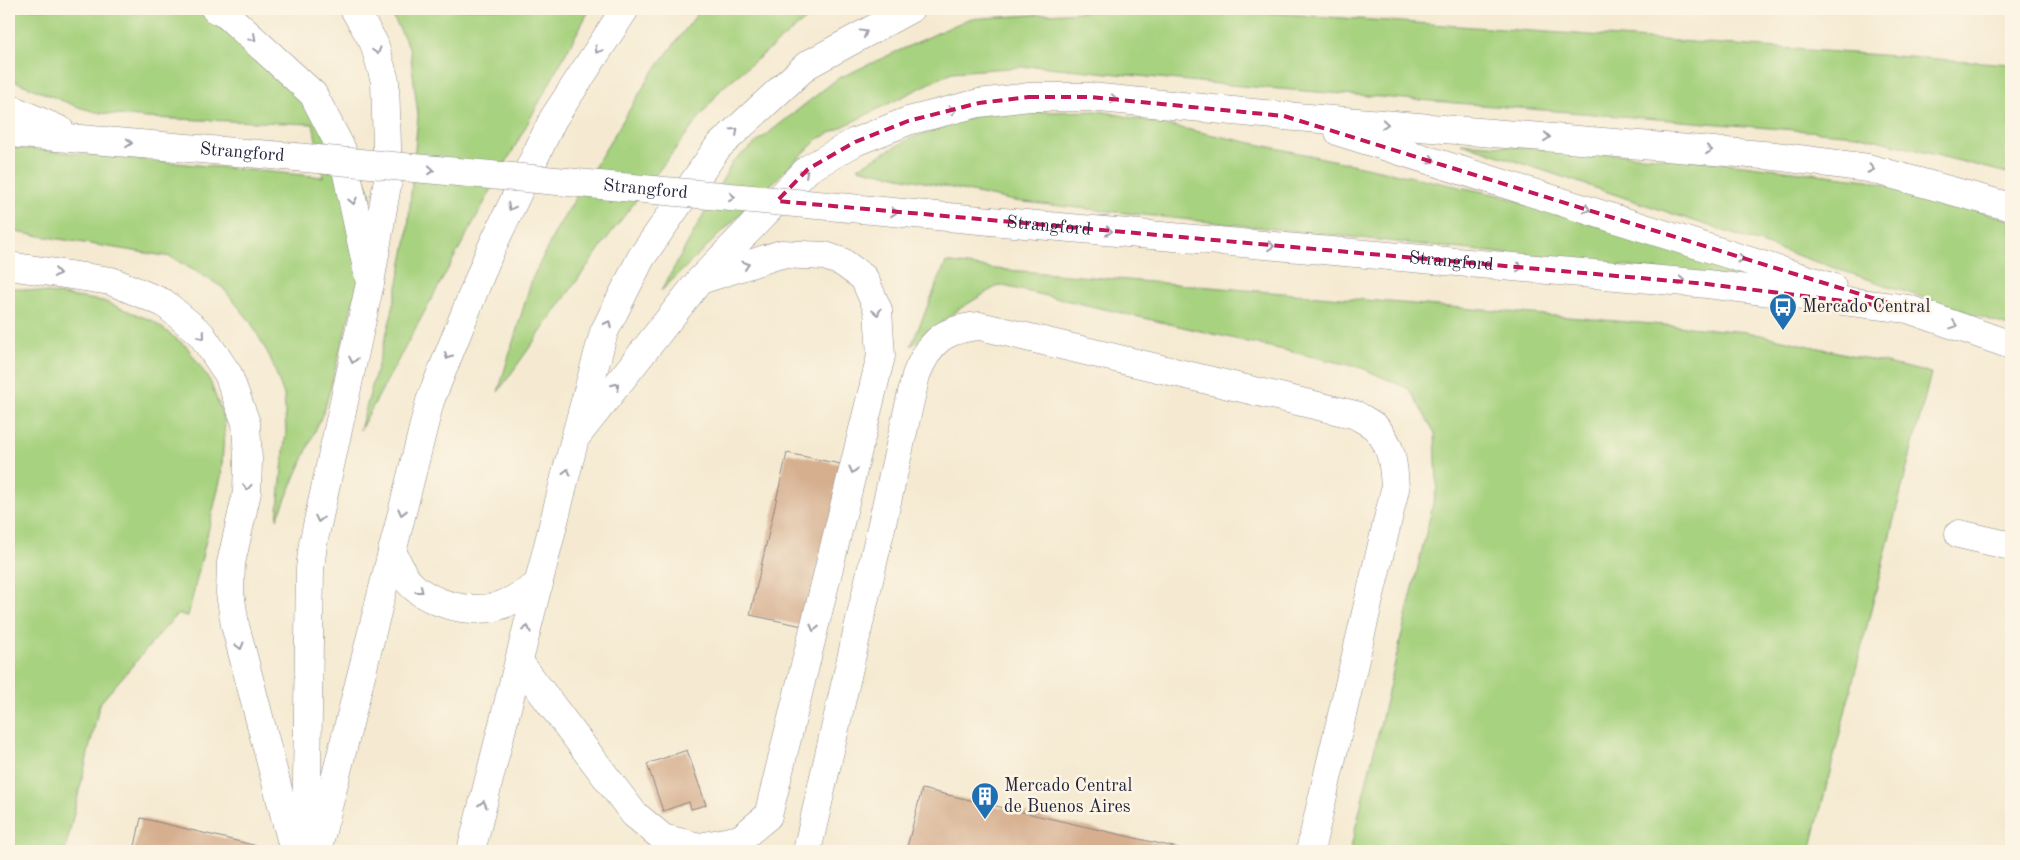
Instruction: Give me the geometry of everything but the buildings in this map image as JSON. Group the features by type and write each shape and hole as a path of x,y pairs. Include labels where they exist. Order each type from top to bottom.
{"main road":[{"path":"214,9 227,15 314,94 342,150 370,283"},
{"path":"306,851 310,570 313,544 370,283 388,179 385,81 374,42 354,9"},
{"path":"317,851 430,401 490,251 553,119 625,9"},
{"path":"471,851 575,438 604,332 641,258 718,147 807,65 910,9"},
{"path":"575,438 700,280 808,170 855,142 908,121 979,103 1029,97 1090,97 1284,116 1775,156 1868,168 2011,206"},
{"name":"Strangford","path":"9,108 80,139"},
{"path":"1284,116 1908,309"},
{"name":"Strangford","path":"9,133 1707,284 1908,309 2011,345"},
{"path":"519,662 634,814 663,838 700,847 740,838 768,816 881,356 878,310 864,278 842,262 825,256 781,254 700,280"},
{"path":"9,266 111,281 164,303 201,334 228,374 246,423 248,460 247,492 231,563 230,593 235,625 294,851"},
{"path":"807,851 916,375 925,354 942,337 959,328 980,326 1356,415 1375,427 1389,447 1394,468 1395,489 1310,851"},
{"path":"1959,534 2011,546"},
{"path":"392,551 405,577 424,594 446,605 470,609 494,607 517,598 539,584"}],"highlighted area":[{"path":"1029,97 1090,97 1284,116 1908,309 1707,284 777,201 808,169 855,142 908,121 979,103"}],"green space":[{"path":"9,9 200,9 272,41 342,122 370,192 371,216 358,283 325,408 277,519 286,431 284,395 270,357 250,321 222,287 171,257 9,231 9,147 323,177 313,124 147,118 100,113 78,107 9,79"},
{"path":"389,9 590,9 360,430 391,317 407,238 418,116 410,49"},
{"path":"701,9 826,9 804,21 722,88 608,237 498,392 532,279 556,230 652,73"},
{"path":"1127,9 1212,9 2011,64 2011,174 1857,135 1229,85 1038,66 952,72 818,139 661,291 733,161 837,79 968,19"},
{"path":"1100,111 1498,195 1798,285 1014,201 857,168 909,139 983,113"},
{"path":"1461,143 1709,161 1868,180 2011,220 2011,327"},
{"path":"946,262 996,269 1747,332 1931,373 1810,851 1350,851 1437,487 1435,433 1409,389 1362,368 999,285 959,309 911,346"},
{"path":"9,287 103,301 153,321 187,347 210,381 225,422 221,477 188,616 177,614 100,703 65,851 9,851"}],"place":[{"name":"Mercado Central","path":"1783,331"},
{"name":"Mercado Central de Buenos Aires","path":"985,820"}]}
